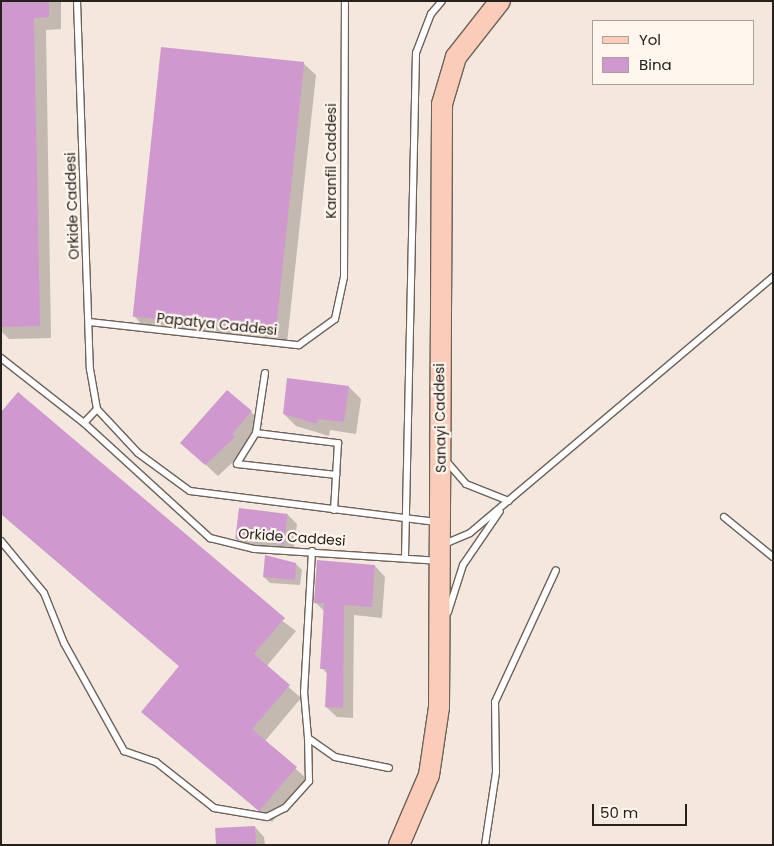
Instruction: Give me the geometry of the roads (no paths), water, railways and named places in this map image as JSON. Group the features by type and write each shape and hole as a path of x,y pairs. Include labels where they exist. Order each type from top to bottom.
{"main road":[{"name":"Sanayi Caddesi","path":"399,845 418,808 434,754 442,632 442,104 456,57 500,1"}],"lane":[{"name":"Orkide Caddesi","path":"77,1 89,322 96,409 138,452 190,491 442,523"},
{"name":"Karanfil Caddesi","path":"335,320 344,277 346,1"},
{"path":"405,557 416,53 431,14 442,1"},
{"path":"442,553 509,501 773,277"},
{"name":"Papatya Caddesi","path":"89,322 299,345 335,320"},
{"name":"Orkide Caddesi","path":"1,358 84,423 210,538 254,549 405,557 442,553"},
{"path":"265,373 256,433 236,464 336,475"},
{"path":"84,423 96,409"},
{"path":"256,433 338,443 334,510"},
{"path":"441,451 453,473 466,484 509,501"},
{"path":"442,632 463,565 509,501"},
{"path":"724,517 773,557"},
{"path":"1,541 44,593 64,643 124,751 156,762 214,808 267,818 285,808 309,781 304,692 312,552"},
{"path":"485,845 496,772 495,702 556,570"},
{"path":"308,738 335,757 389,768"}]}
